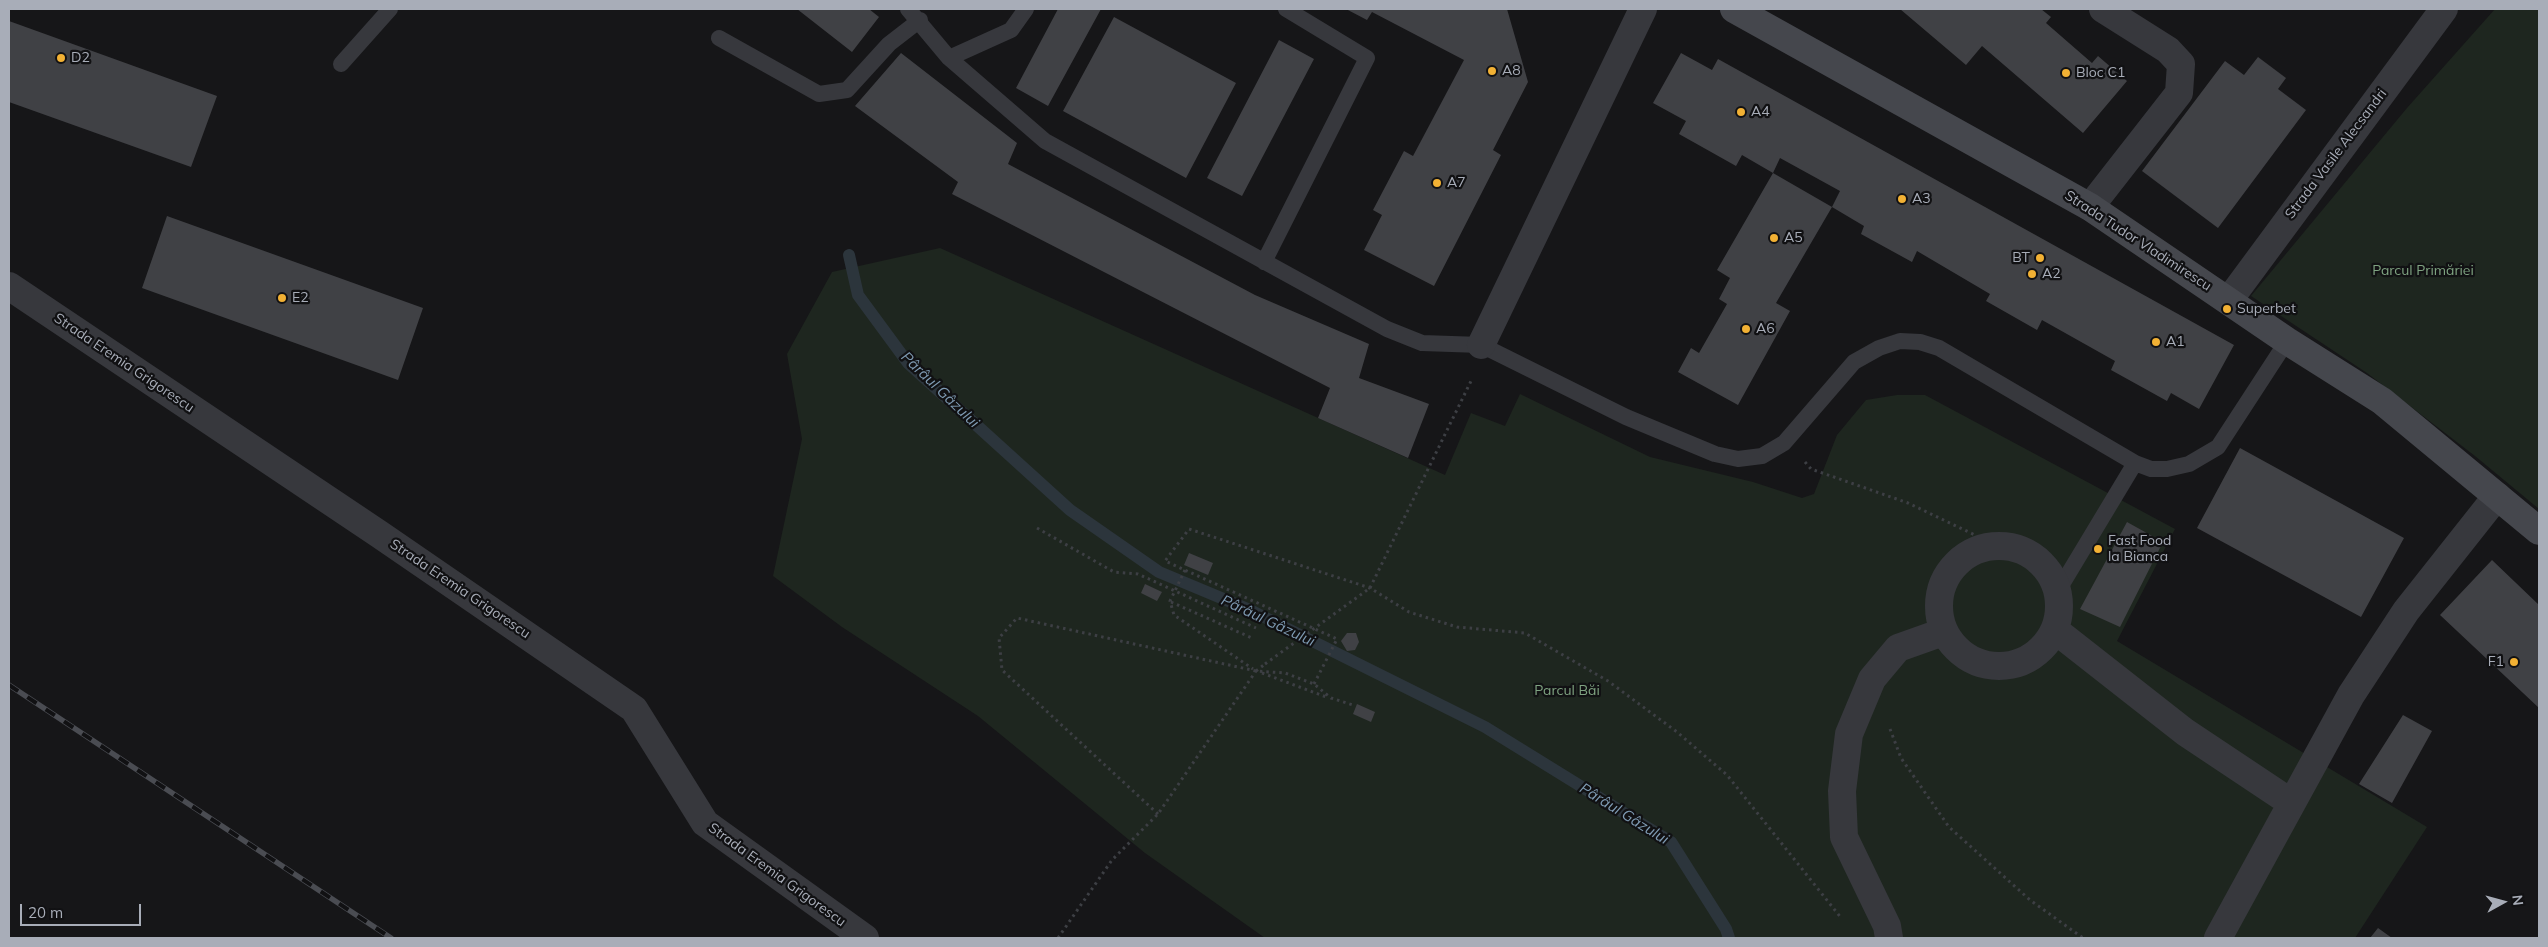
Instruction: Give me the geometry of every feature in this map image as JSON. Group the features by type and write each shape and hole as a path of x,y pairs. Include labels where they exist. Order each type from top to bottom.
{"street":[{"path":"1484,347 1643,9"},
{"name":"Strada Tudor Vladimirescu","path":"1734,9 2090,207 2287,341 2382,401 2539,531"},
{"path":"2090,207 2179,93 2181,64 2168,50 2103,9"},
{"name":"Strada Vasile Alecsandri","path":"2229,300 2444,9"},
{"name":"Strada Eremia Grigorescu","path":"9,286 379,534 634,709 705,823 865,938"},
{"path":"2218,938 2290,802 2350,695 2406,611 2497,496"},
{"path":"1999,545 2019,548 2036,558 2050,573 2058,591 2060,611 2055,630 2044,647 2028,660 2010,666 1990,666 1971,660 1955,648 1944,632 1938,612 1940,592 1948,573 1961,558 1979,548 1999,545"},
{"path":"2055,630 2185,732 2290,802"},
{"path":"1889,938 1887,926 1844,837 1842,791 1849,734 1872,679 1898,648 1944,632"}],"lane":[{"path":"341,64 390,9"},
{"path":"950,58 1011,30 1026,9"},
{"path":"1264,262 1367,58 1286,9"},
{"path":"720,38 820,94 847,90 914,14 950,58 1045,141 1388,329 1422,343 1484,347 1626,417 1714,454 1738,459 1762,456 1784,443 1854,362 1879,348 1900,341 1920,342 1939,348 2135,463 2151,469 2167,469 2189,464 2218,447 2287,341"},
{"path":"2058,591 2135,463"}],"path":[{"path":"1058,938 1112,860 1158,814 1256,670 1370,588 1411,506 1484,347"},
{"path":"1784,443 1811,469 1908,503 1977,536 1989,547"},
{"path":"1037,528 1114,572 1138,574 1256,628"},
{"path":"1314,684 1337,639 1165,561 1188,529 1370,588 1409,612 1457,626 1525,633 1608,681 1677,732 1727,775 1846,923"},
{"path":"1185,570 1170,601 1174,615 1256,670 1331,698 1354,704"},
{"path":"1170,601 1252,638"},
{"path":"1158,814 1002,670 999,638 1017,618 1256,670 1285,674 1314,684 1331,698"},
{"path":"1872,679 1901,758 1949,828 2030,900 2083,938"}],"green space":[{"name":"Parcul Primăriei","path":"2495,9 2539,9 2539,509 2475,456 2367,373 2251,296 2407,108"},
{"name":"Parcul Băi","path":"940,248 1445,475 1471,413 1505,426 1520,394 1650,457 1753,482 1802,498 1814,494 1837,435 1866,400 1897,395 1925,395 2175,529 2117,641 2427,827 2355,938 1265,938 1145,853 978,716 842,627 773,576 802,439 787,354 832,272"}],"building":[{"path":"797,9 869,9 879,17 852,52"},
{"path":"1058,9 1101,9 1048,106 1016,88"},
{"path":"1346,9 1507,9 1528,82 1493,150 1501,155 1434,286 1364,250 1382,215 1373,210 1404,151 1413,156 1464,60 1372,12 1367,20"},
{"name":"Bloc C1","path":"1900,9 2041,9 2051,17 2046,23 2092,63 2098,56 2127,81 2083,133 1982,46 1966,65"},
{"path":"1114,17 1236,83 1186,178 1063,111"},
{"name":"D2","path":"9,21 217,96 191,167 9,102"},
{"path":"1279,40 1314,59 1242,196 1207,178"},
{"path":"901,53 1017,143 1008,164 1255,295 1369,344 1359,378 1429,404 1408,458 1318,418 1330,388 952,194 958,182 855,106"},
{"path":"1681,53 1712,70 1718,59 2234,345 2199,409 2171,393 2167,401 2111,370 2115,361 2042,320 2037,330 1986,301 1990,294 1917,251 1912,262 1861,234 1864,226 1832,207 1840,191 1780,158 1773,173 1742,155 1736,166 1679,134 1686,121 1653,103"},
{"path":"2258,57 2286,78 2278,89 2306,110 2218,228 2142,171 2225,61 2244,75"},
{"path":"1773,173 1832,207 1776,303 1790,311 1738,405 1678,372 1691,348 1699,353 1727,304 1719,299 1730,278 1717,270"},
{"name":"E2","path":"167,216 423,308 398,380 142,288"},
{"path":"2240,448 2404,538 2361,617 2197,528"},
{"path":"2127,522 2163,542 2120,627 2080,609"},
{"path":"1189,553 1213,563 1208,575 1184,565"},
{"name":"F1","path":"2492,560 2539,605 2539,708 2440,615"},
{"path":"1145,584 1162,592 1157,601 1141,593"},
{"path":"1347,633 1356,633 1359,642 1355,650 1347,651 1341,641"},
{"path":"1357,704 1375,712 1371,722 1353,714"},
{"path":"2403,715 2432,731 2392,803 2359,784"},
{"path":"2378,928 2392,938 2370,938"}],"waterway":[{"name":"Pârâul Gâzului","path":"849,255 858,295 908,363 1070,510 1159,572 1250,610 1485,727 1671,842 1726,929 1729,938"}],"railway":[{"path":"9,685 391,938"}],"place":[{"name":"D2","path":"61,58"},
{"name":"A8","path":"1492,71"},
{"name":"Bloc C1","path":"2066,73"},
{"name":"A4","path":"1741,112"},
{"name":"A7","path":"1437,183"},
{"name":"A3","path":"1902,199"},
{"name":"A5","path":"1774,238"},
{"name":"BT","path":"2040,258"},
{"name":"A2","path":"2032,274"},
{"name":"E2","path":"282,298"},
{"name":"Superbet","path":"2227,309"},
{"name":"A6","path":"1746,329"},
{"name":"A1","path":"2156,342"},
{"name":"Fast Food la Bianca","path":"2098,549"},
{"name":"F1","path":"2514,662"}]}
